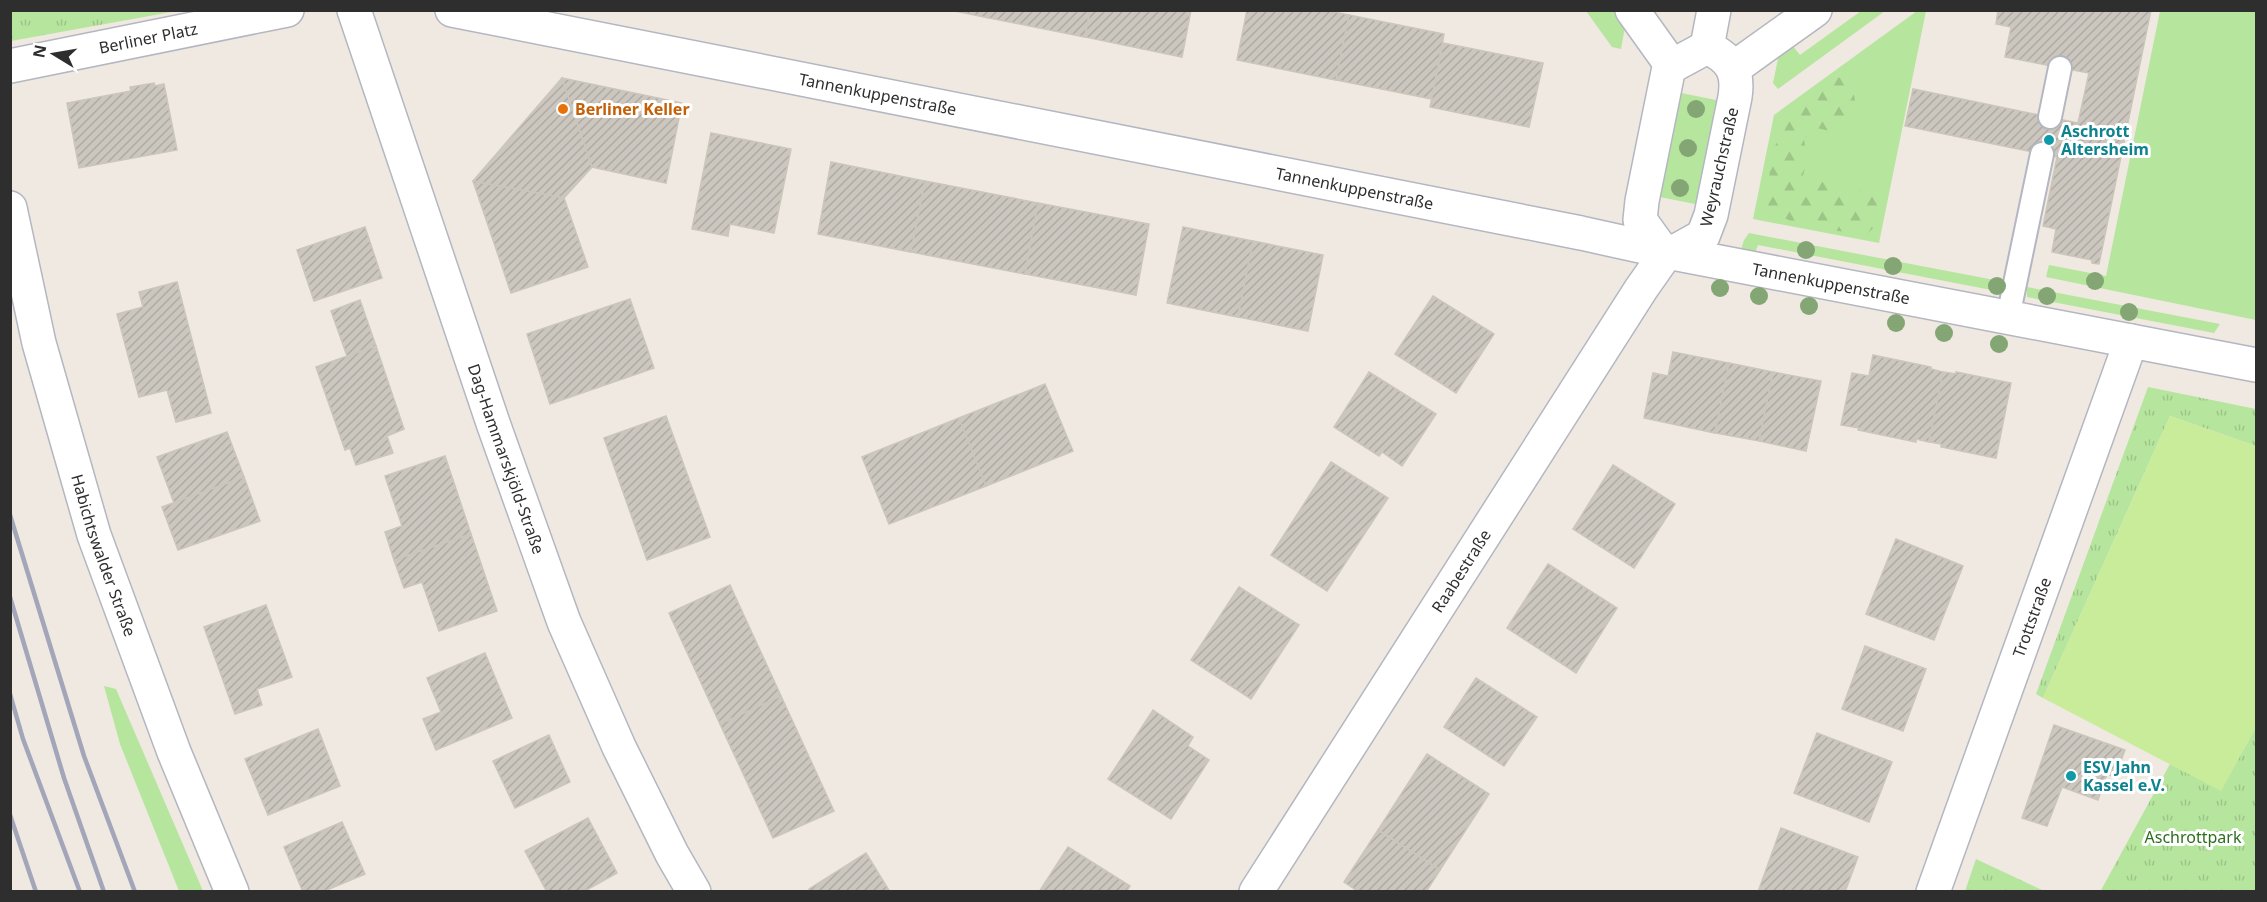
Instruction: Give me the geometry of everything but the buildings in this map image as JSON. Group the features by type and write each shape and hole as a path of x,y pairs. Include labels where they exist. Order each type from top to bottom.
{"street":[{"name":"Berliner Platz","path":"10,66 287,10"},
{"name":"Dag-Hammarskjöld-Straße","path":"354,10 493,423 564,622 625,758 672,854 694,891"},
{"name":"Tannenkuppenstraße","path":"452,10 1581,233 1667,252 2256,365"},
{"path":"1632,10 1672,66"},
{"path":"1707,47 1714,10"},
{"path":"1707,47 1734,69 1815,10"},
{"path":"1667,252 1658,246 1640,220 1642,201 1668,72 1672,66 1707,47"},
{"name":"Weyrauchstraße","path":"1667,252 1678,250 1703,236 1711,215 1735,98 1737,82 1734,69"},
{"name":"Habichtswalder Straße","path":"10,208 39,343 94,535 174,752 232,891"},
{"name":"Raabestraße","path":"1256,891 1641,289 1667,252"},
{"name":"Trottstraße","path":"1933,891 2131,341"}],"lane":[{"path":"2050,117 2060,68"},
{"path":"2008,317 2042,154"}],"green space":[{"path":"11,10 177,10 177,11 11,41"},
{"path":"1586,11 1614,11 1625,27 1621,49 1612,47"},
{"path":"1861,11 1885,11 1778,89 1773,83 1779,54 1792,45 1800,55"},
{"path":"1917,11 1926,11 1879,243 1753,219 1774,115"},
{"path":"2160,11 2256,11 2256,320 2046,277 2049,265 2106,276"},
{"path":"1833,77 1849,79 1855,109 1848,120 1834,132 1817,128 1804,139 1807,159 1801,184 1828,181 1852,194 1865,188 1882,199 1880,221 1866,235 1796,224 1781,216 1766,218 1760,205 1771,187 1768,161 1778,140 1775,124 1787,109"},
{"path":"1676,92 1721,101 1700,205 1655,196"},
{"path":"1749,233 2010,283 2007,293 1758,245 1755,253 1741,250"},
{"path":"2027,287 2220,324 2214,333 2027,297"},
{"path":"2148,387 2256,409 2256,446 2170,416 2043,698 2036,694"},
{"path":"2170,416 2256,446 2256,727 2221,791 2043,698"},
{"path":"104,686 116,689 203,891 179,891 120,744"},
{"name":"Aschrottpark","path":"2256,727 2256,891 2100,892 2170,764 2221,790"},
{"path":"1976,859 2044,891 1965,891"}],"railway":[{"path":"10,515 84,756 135,892"},
{"path":"10,597 64,778 104,892"},
{"path":"10,694 23,739 80,892"},
{"path":"10,815 36,892"}],"place":[{"name":"Berliner Keller","path":"563,109"},
{"name":"Aschrott Altersheim","path":"2049,140"},
{"name":"ESV Jahn Kassel e.V.","path":"2071,776"}]}
